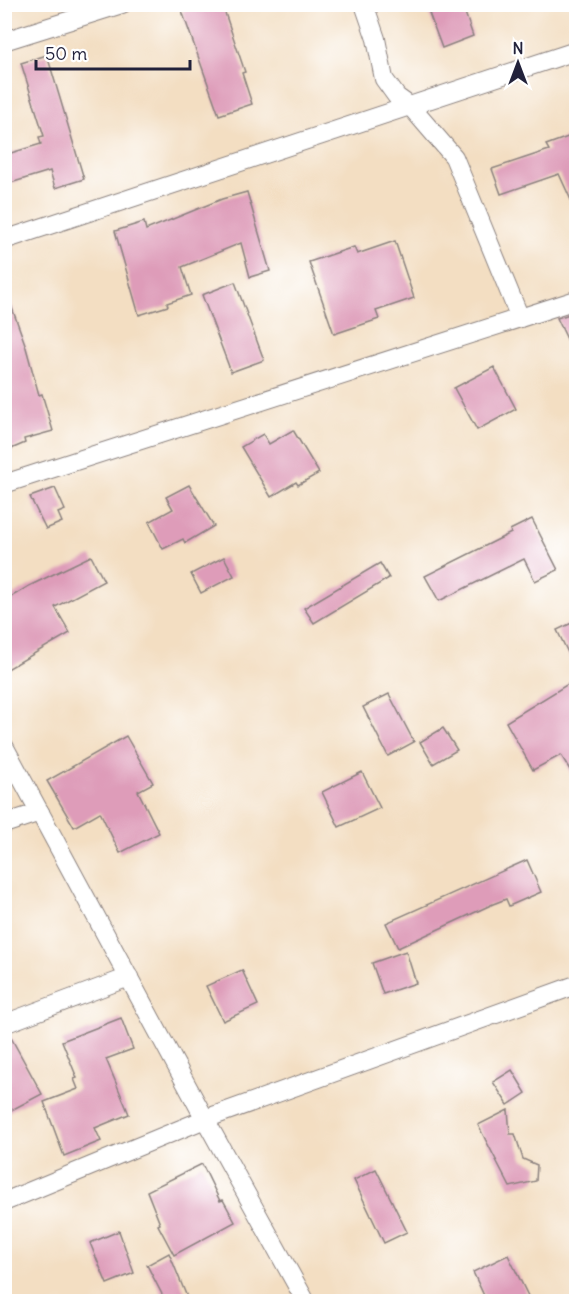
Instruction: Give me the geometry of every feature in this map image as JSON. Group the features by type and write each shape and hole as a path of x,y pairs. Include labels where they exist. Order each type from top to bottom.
{"street":[{"path":"4,41 122,4"},
{"path":"364,4 376,39 384,79 397,97 411,107 454,158 520,318"},
{"path":"4,240 576,51"},
{"path":"4,484 576,300"},
{"path":"4,746 302,1300"},
{"path":"4,824 40,812"},
{"path":"4,1024 129,978"},
{"path":"4,1202 205,1119 576,985"}],"building":[{"path":"200,4 222,4 245,72 242,73 252,104 219,115 182,11"},
{"path":"453,4 462,4 473,36 442,48 429,13"},
{"path":"47,55 84,179 55,188 50,171 4,185 4,155 41,144 39,137 44,136 21,63"},
{"path":"576,134 576,211 559,174 501,194 492,169 549,150 546,145"},
{"path":"247,192 270,271 250,277 241,243 182,267 191,295 167,303 168,306 139,315 115,231 144,222 146,230 222,199"},
{"path":"395,241 414,298 376,311 379,319 334,334 309,262 354,247 357,254"},
{"path":"235,282 264,360 231,372 202,295"},
{"path":"7,294 25,344 39,395 42,394 53,431 24,439 25,443 4,452 4,295"},
{"path":"576,312 576,358 557,318"},
{"path":"494,367 516,409 477,430 454,388"},
{"path":"293,430 319,473 298,485 296,482 271,497 241,447 263,434 269,444"},
{"path":"189,485 214,526 185,543 183,539 163,549 149,522 173,509 166,497"},
{"path":"55,488 65,510 58,513 62,522 46,529 30,497"},
{"path":"532,519 558,570 535,581 524,559 439,601 425,576 511,533 510,530"},
{"path":"91,556 104,581 55,607 70,633 4,671 4,601 29,586"},
{"path":"224,557 234,576 201,593 191,574"},
{"path":"380,563 389,578 314,623 304,608"},
{"path":"576,621 576,669 557,630"},
{"path":"576,679 576,780 561,755 533,770 506,722"},
{"path":"389,694 414,742 388,756 363,707"},
{"path":"443,728 457,750 433,764 420,742"},
{"path":"126,736 153,783 138,791 159,833 120,853 100,812 74,827 47,781"},
{"path":"362,772 380,808 339,827 322,792"},
{"path":"527,860 541,892 509,906 506,899 493,904 398,948 386,923"},
{"path":"406,951 416,983 383,994 372,963"},
{"path":"242,970 258,1005 223,1021 206,986"},
{"path":"121,1018 133,1049 106,1059 129,1114 95,1128 101,1141 64,1156 44,1102 78,1089 74,1079 77,1078 62,1041"},
{"path":"9,1034 42,1094 4,1114 4,1035"},
{"path":"512,1070 526,1093 508,1105 493,1082"},
{"path":"508,1110 510,1134 515,1134 523,1159 537,1165 536,1181 510,1187 478,1125"},
{"path":"202,1164 220,1201 223,1200 235,1222 174,1255 158,1225 160,1224 147,1191"},
{"path":"376,1169 407,1232 384,1243 354,1180"},
{"path":"119,1231 134,1273 107,1284 90,1243"},
{"path":"169,1253 189,1302 166,1302 147,1265"},
{"path":"508,1255 531,1302 487,1302 473,1272"}]}
